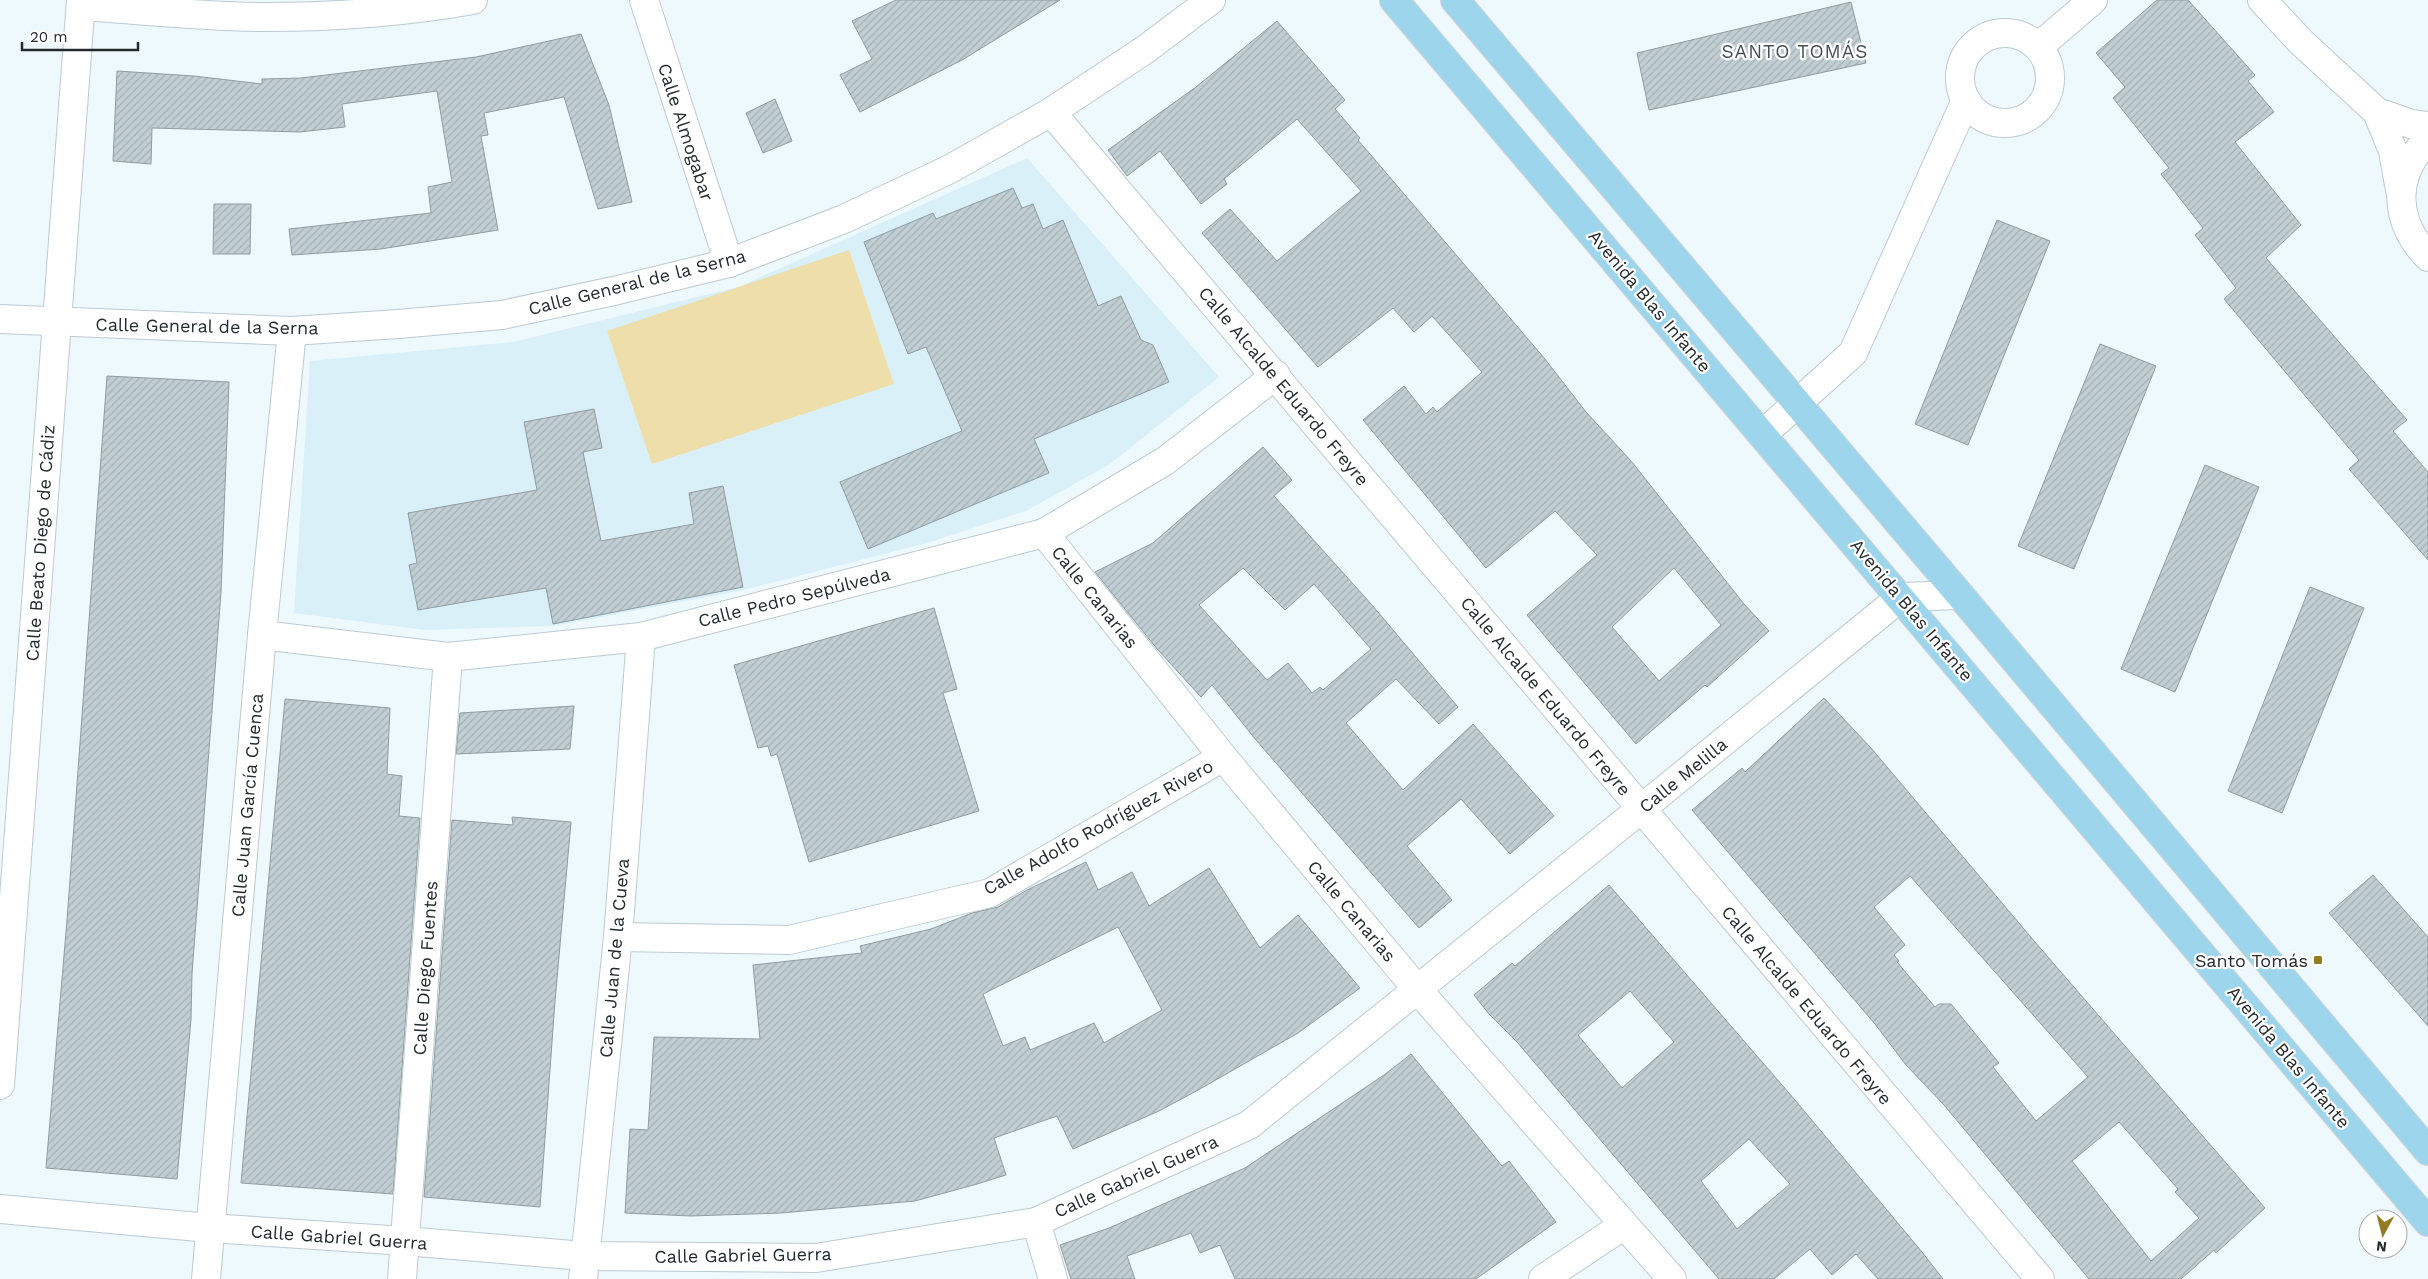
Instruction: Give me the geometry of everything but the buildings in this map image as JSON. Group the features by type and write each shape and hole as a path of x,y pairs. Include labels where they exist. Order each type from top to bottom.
{"main road":[{"name":"Avenida Blas Infante","path":"1394,0 2428,1222"},
{"path":"1455,0 1960,595 2428,1151"}],"street":[{"path":"81,3 265,17 426,8 474,0"},
{"name":"Calle Almogabar","path":"644,0 728,263"},
{"name":"Calle General de la Serna","path":"0,319 292,331 502,315 618,290 728,263 844,219 950,169 1051,112 1146,49 1211,0"},
{"path":"2038,47 2094,0"},
{"path":"2262,0 2300,41 2377,112 2411,124 2428,126"},
{"name":"Calle Beato Diego de Cádiz","path":"0,1085 81,3"},
{"path":"2005,33 2029,39 2038,47 2046,60 2050,74 2049,88 2044,102 2034,113 2021,121 2006,124 1991,121 1978,114 1966,100 1962,91 1960,77 1962,63 1969,50 1980,41 1992,35 2005,33"},
{"path":"1763,434 1853,353 1966,100"},
{"name":"Calle Alcalde Eduardo Freyre","path":"1051,112 1276,375 1641,810 2040,1279"},
{"path":"2377,112 2393,151 2404,220 2414,242 2428,257"},
{"path":"2401,195 2405,174 2414,155 2428,138"},
{"name":"Calle Juan García Cuenca","path":"206,1279 262,635 292,331"},
{"name":"Calle Pedro Sepúlveda","path":"262,635 448,657 641,637 1044,533 1165,461 1276,375"},
{"name":"Calle Canarias","path":"1044,533 1223,757 1417,989 1672,1279"},
{"path":"1901,597 1960,595"},
{"name":"Calle Melilla","path":"1417,989 1641,810 1901,597"},
{"name":"Calle Juan de la Cueva","path":"583,1268 618,937 641,637"},
{"name":"Calle Diego Fuentes","path":"402,1279 448,657"},
{"name":"Calle Adolfo Rodríguez Rivero","path":"618,937 789,940 990,893 1223,757"},
{"name":"Calle Gabriel Guerra","path":"0,1209 210,1228 405,1241 583,1268 816,1258 1036,1222 1249,1125 1417,989"},
{"path":"1036,1222 1054,1279"},
{"path":"1543,1279 1624,1225"}],"shaded area":[{"path":"1027,158 1219,377 1110,464 1026,511 927,543 739,591 553,626 425,630 294,613 310,361 513,342 738,287"},
{"path":"849,250 894,384 652,464 607,331"}],"place":[{"name":"Santo Tomás","path":"2318,960"}],"district":[{"name":"SANTO TOMÁS","path":"1795,51"}]}
